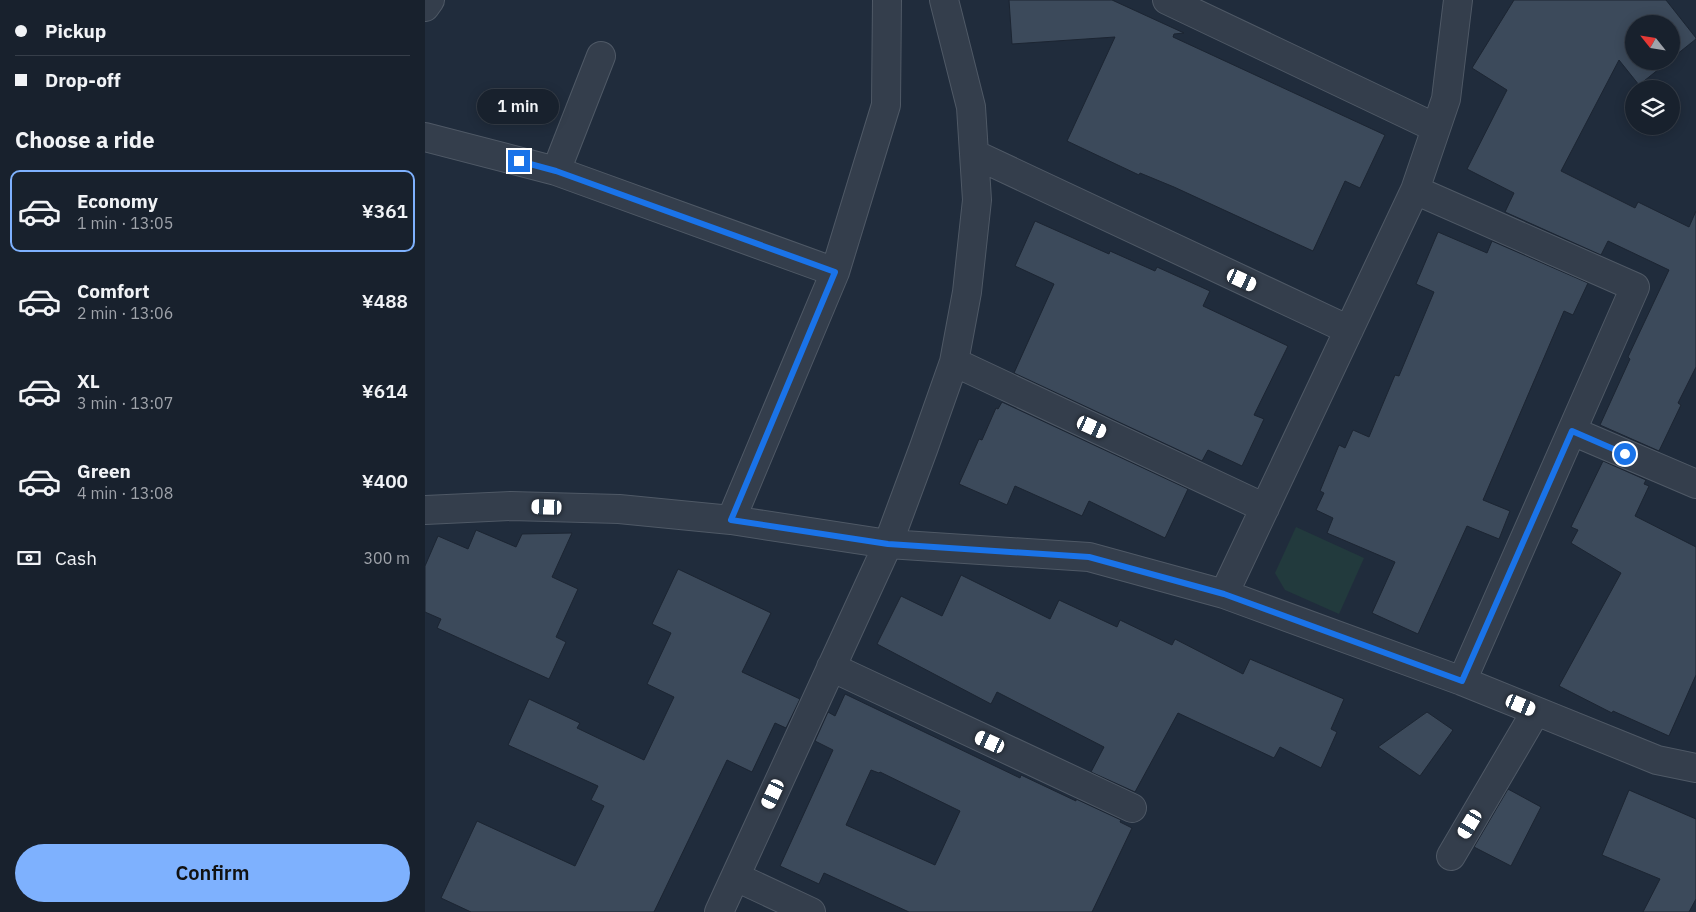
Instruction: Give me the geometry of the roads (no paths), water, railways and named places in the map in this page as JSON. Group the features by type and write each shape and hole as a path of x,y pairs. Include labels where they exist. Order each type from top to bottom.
{"street":[{"path":"425,7 430,0"},
{"path":"731,520 835,272 886,105 887,0"},
{"path":"719,912 888,544 925,447 954,362 967,292 977,200 971,107 944,0"},
{"path":"1167,0 1436,128"},
{"path":"1224,594 1415,190 1446,99 1458,0"},
{"path":"556,171 601,56"},
{"path":"425,137 556,171 835,272"},
{"path":"974,154 1349,330"},
{"path":"1415,190 1635,287 1462,681"},
{"path":"954,362 1265,508"},
{"path":"1572,431 1696,484"},
{"path":"425,510 511,506 619,509 731,520 888,544 1089,557 1224,594 1462,681 1657,760 1696,768"},
{"path":"831,667 1132,808"},
{"path":"1451,856 1536,711"},
{"path":"736,877 811,912"}]}
